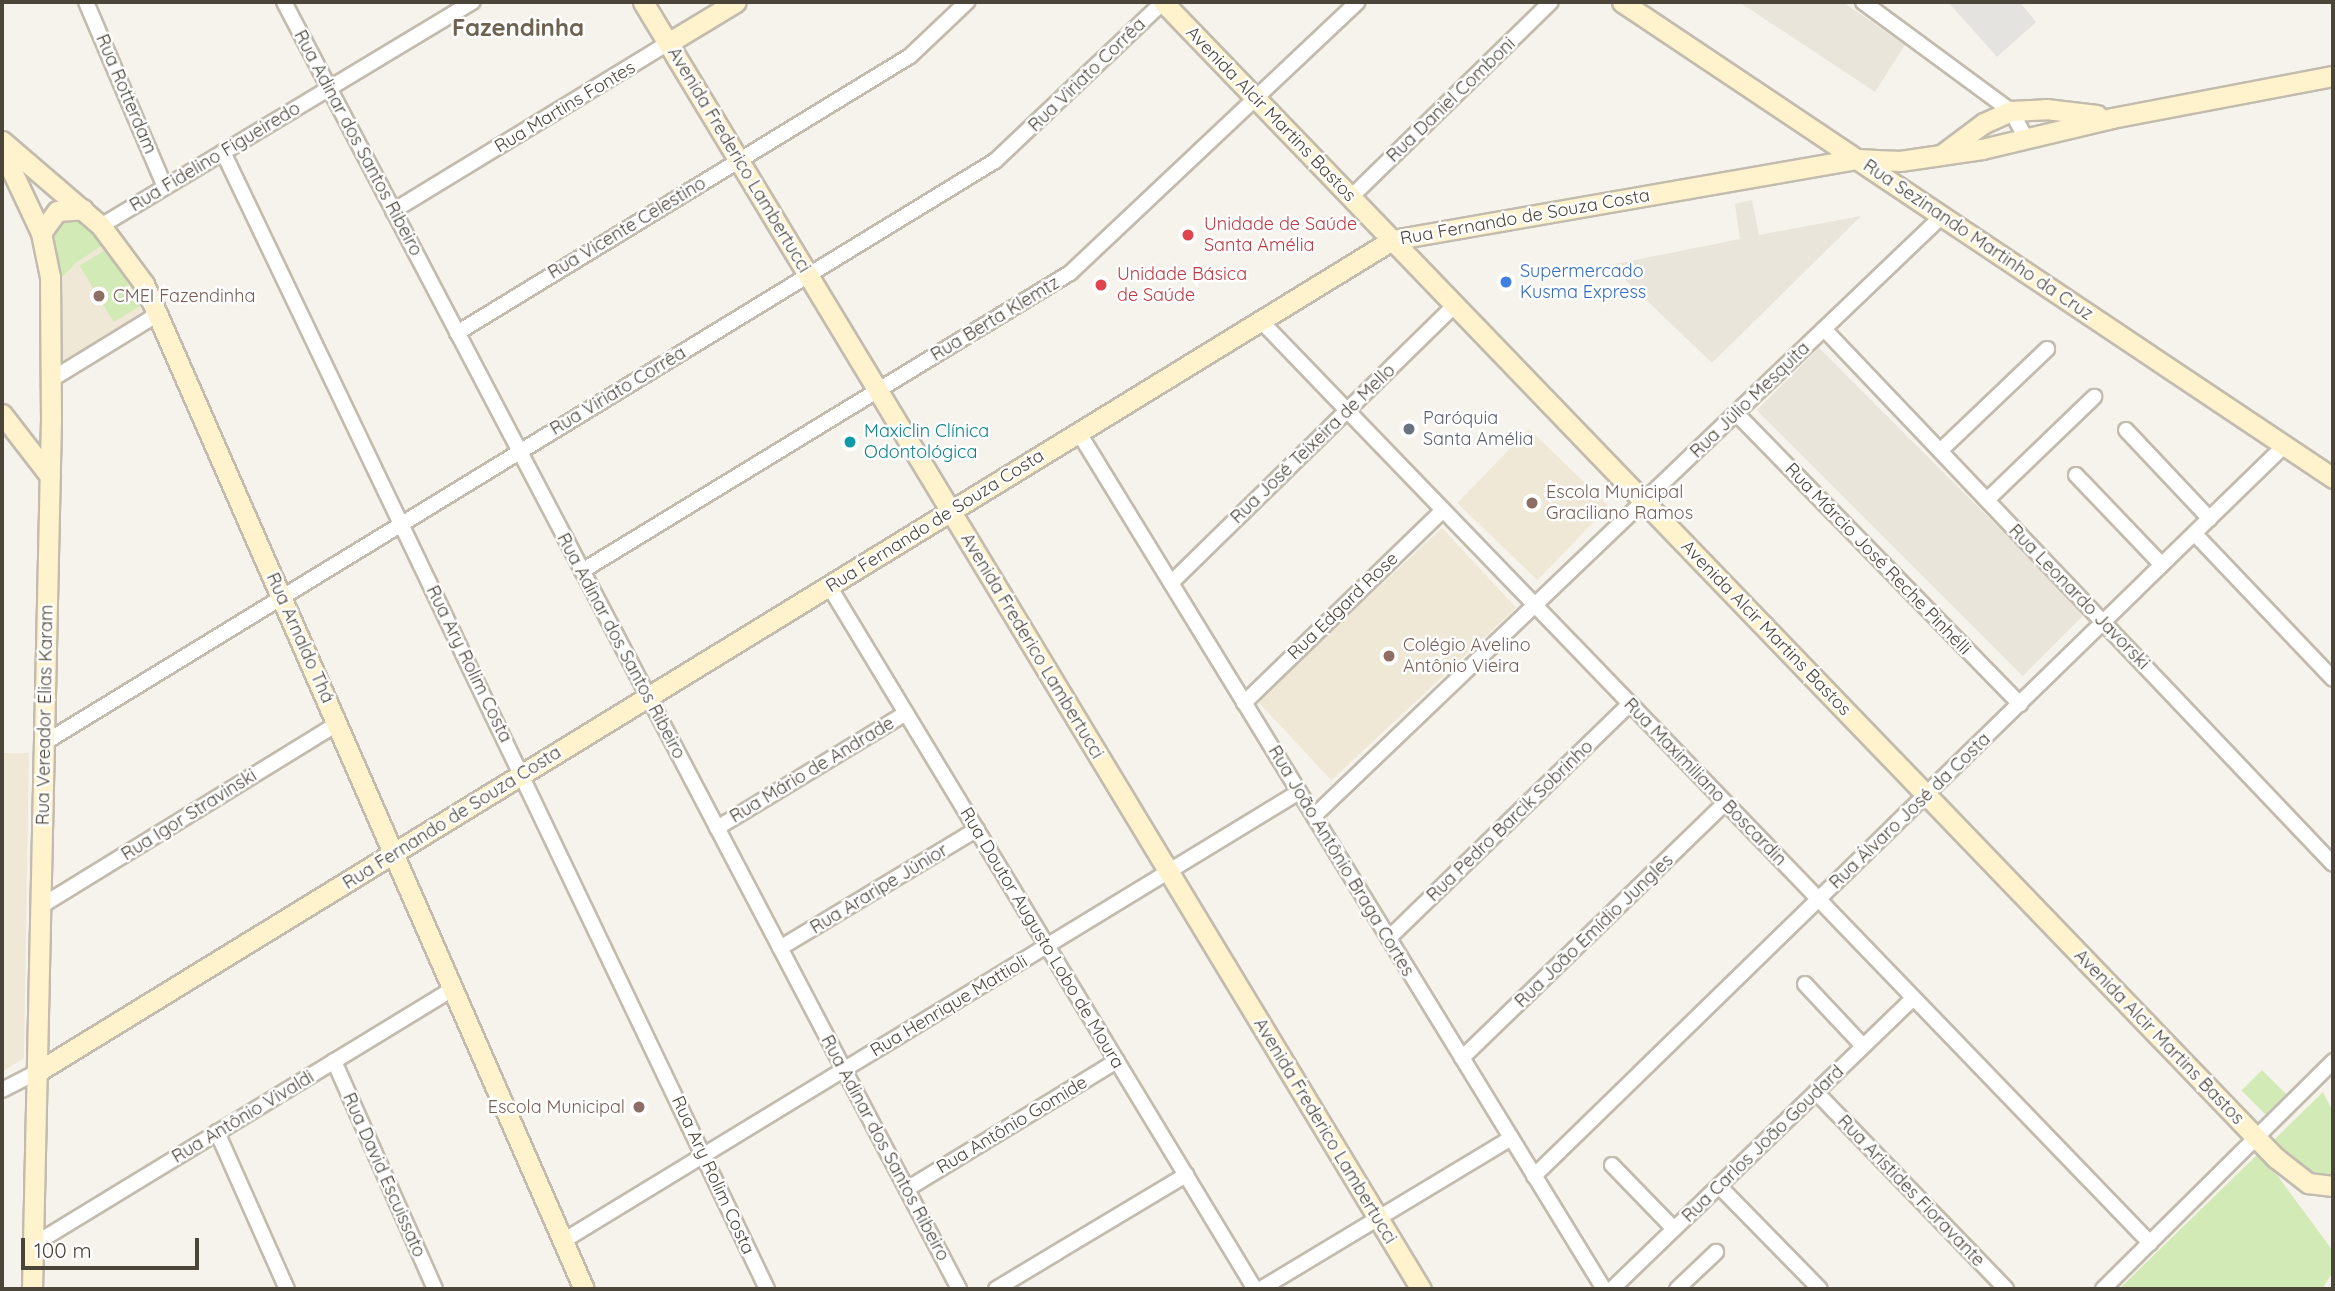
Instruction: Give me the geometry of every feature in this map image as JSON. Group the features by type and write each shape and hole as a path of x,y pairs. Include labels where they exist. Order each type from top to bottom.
{"street":[{"name":"Rua Rotterdam","path":"86,2 165,187"},
{"name":"Rua Adinar dos Santos Ribeiro","path":"284,2 959,1289"},
{"name":"Rua Fidelino Figueiredo","path":"101,226 473,2"},
{"name":"Avenida Frederico Lambertucci","path":"643,2 1421,1289"},
{"name":"Rua Martins Fontes","path":"394,211 736,2"},
{"name":"Rua Vicente Celestino","path":"457,333 910,56 967,2"},
{"name":"Avenida Alcir Martins Bastos","path":"1163,2 2257,1139 2291,1172 2325,1186"},
{"name":"Rua Viriato Corrêa","path":"44,743 1003,155 1163,2"},
{"name":"Rua Berta Klemtz","path":"582,571 1070,273 1358,2"},
{"name":"Rua Daniel Comboni","path":"1351,197 1551,2"},
{"name":"Rua Sezinando Martinho da Cruz","path":"1622,2 2333,478"},
{"path":"1863,2 2011,111 2025,136"},
{"name":"Rua Fernando de Souza Costa","path":"2,1090 37,1072 1392,240 1857,159 1900,161 1940,156 2112,118 2333,76"},
{"name":"Rua Fernando de Souza Costa","path":"1940,156 1984,122 2011,111 2046,109 2112,118"},
{"name":"Rua Arnaldo Thá","path":"2,141 101,226 135,269 158,314 453,989 535,1180 549,1223 562,1241 583,1289"},
{"name":"Rua Vereador Elias Karam","path":"2,150 41,233 49,269 52,379 32,1289"},
{"name":"Rua Ary Rolim Costa","path":"223,152 767,1289"},
{"path":"41,233 57,211 83,209"},
{"name":"Rua Júlio Mesquita","path":"1314,816 1942,216"},
{"name":"Rua José Teixeira de Mello","path":"1171,583 1455,305"},
{"path":"52,379 158,314"},
{"name":"Rua Maximiliano Boscardin","path":"1261,321 2150,1243"},
{"name":"Rua Leonardo Javorski","path":"1824,330 2333,864"},
{"path":"1940,451 2046,349"},
{"path":"1987,500 2094,397"},
{"name":"Rua Márcio José Reche Pinhélli","path":"1736,414 2020,704"},
{"path":"4,416 31,431 45,427 51,419"},
{"path":"4,416 50,476"},
{"path":"2126,430 2210,519"},
{"name":"Rua João Antônio Braga Cortes","path":"1079,433 1604,1289"},
{"name":"Rua Álvaro José da Costa","path":"1534,1176 2284,446"},
{"path":"2076,475 2162,565"},
{"name":"Rua Edgard Rose","path":"1244,703 1443,510"},
{"path":"2194,534 2333,679"},
{"name":"Rua Doutor Augusto Lobo de Moura","path":"829,586 1255,1289"},
{"name":"Rua Pedro Barcik Sobrinho","path":"1388,938 1630,704"},
{"name":"Rua Mário de Andrade","path":"717,828 906,713"},
{"name":"Rua Igor Stravinski","path":"41,906 337,723"},
{"name":"Rua Henrique Mattioli","path":"562,1241 1299,792"},
{"name":"Rua João Emídio Jungles","path":"1462,1058 1725,803"},
{"name":"Rua Araripe Júnior","path":"780,948 977,829"},
{"path":"1805,984 1863,1046"},
{"name":"Rua Antônio Vivaldi","path":"33,1245 453,989"},
{"name":"Rua Carlos João Goudard","path":"1612,1289 1913,998"},
{"name":"Rua Antônio Gomide","path":"907,1189 1117,1061"},
{"path":"2103,1289 2333,1061"},
{"name":"Rua David Escuissato","path":"334,1062 435,1289"},
{"name":"Rua Aristides Fioravante","path":"1816,1092 2006,1289"},
{"path":"218,1132 287,1289"},
{"path":"1261,1289 1511,1138"},
{"path":"1612,1165 1674,1229"},
{"path":"996,1289 1186,1175"},
{"path":"1719,1186 1820,1289"},
{"path":"1677,1289 1716,1252"}],"shaded area":[{"path":"1739,2 1843,2 1905,45 1875,92"},
{"path":"1948,2 2020,2 2036,22 1997,57"},
{"path":"1752,200 1759,235 1861,216 1712,363 1610,265 1740,239 1735,204"},
{"name":"CMEI Fazendinha","path":"106,243 128,271 146,310 61,364 58,282 76,263"},
{"path":"1819,348 2085,614 2023,676 1757,410"},
{"name":"Escola Municipal Graciliano Ramos","path":"1529,429 1609,506 1537,580 1457,503"},
{"name":"Colégio Avelino Antônio Vieira","path":"1442,528 1516,608 1331,780 1257,701"},
{"path":"2,753 29,753 24,1058 2,1072"}],"green space":[{"path":"74,214 106,243 76,263 58,282 49,232 53,224"},
{"path":"107,249 141,306 114,322 80,265"},
{"path":"2262,1070 2286,1094 2266,1115 2241,1091"},
{"path":"2323,1092 2333,1112 2333,1179 2304,1173 2272,1142"},
{"path":"2260,1152 2333,1251 2333,1272 2322,1289 2119,1289"}],"place":[{"name":"Unidade de Saúde Santa Amélia","path":"1188,235"},
{"name":"Supermercado Kusma Express","path":"1506,282"},
{"name":"Unidade Básica de Saúde","path":"1101,285"},
{"name":"CMEI Fazendinha","path":"99,296"},
{"name":"Paróquia Santa Amélia","path":"1409,429"},
{"name":"Maxiclin Clínica Odontológica","path":"850,442"},
{"name":"Escola Municipal Graciliano Ramos","path":"1532,503"},
{"name":"Colégio Avelino Antônio Vieira","path":"1389,656"},
{"name":"Escola Municipal","path":"639,1107"}],"district":[{"name":"Fazendinha","path":"518,28"}]}
